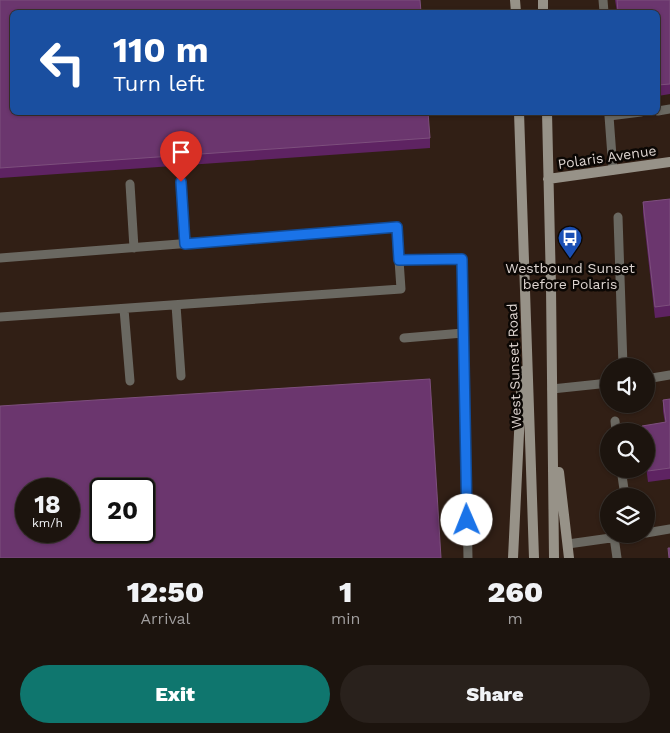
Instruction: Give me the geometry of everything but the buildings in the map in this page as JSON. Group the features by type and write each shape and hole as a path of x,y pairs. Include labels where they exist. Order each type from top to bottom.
{"main road":[{"name":"West Sunset Road","path":"519,115 534,558"},
{"path":"546,115 554,558"},
{"name":"Polaris Avenue","path":"548,179 670,162"},
{"path":"513,558 525,302"},
{"path":"553,421 569,558"}],"lane":[{"path":"609,115 614,170"},
{"path":"181,182 185,244"},
{"path":"130,184 134,248"},
{"path":"618,217 623,358"},
{"path":"0,258 397,227 401,289 0,317"},
{"path":"399,260 462,259 468,558"},
{"path":"176,305 181,376"},
{"path":"124,309 130,381"},
{"path":"404,338 463,333"},
{"path":"655,377 670,375"},
{"path":"552,389 600,384"},
{"path":"655,532 670,529"},
{"path":"568,544 600,539"},
{"path":"615,543 617,558"}],"shaded area":[{"path":"0,0 670,0 670,558 0,558"}],"place":[{"name":"Westbound Sunset before Polaris","path":"570,259"}],"route":[{"path":"181,182 185,244 397,227 399,260 462,259 467,520"}]}
